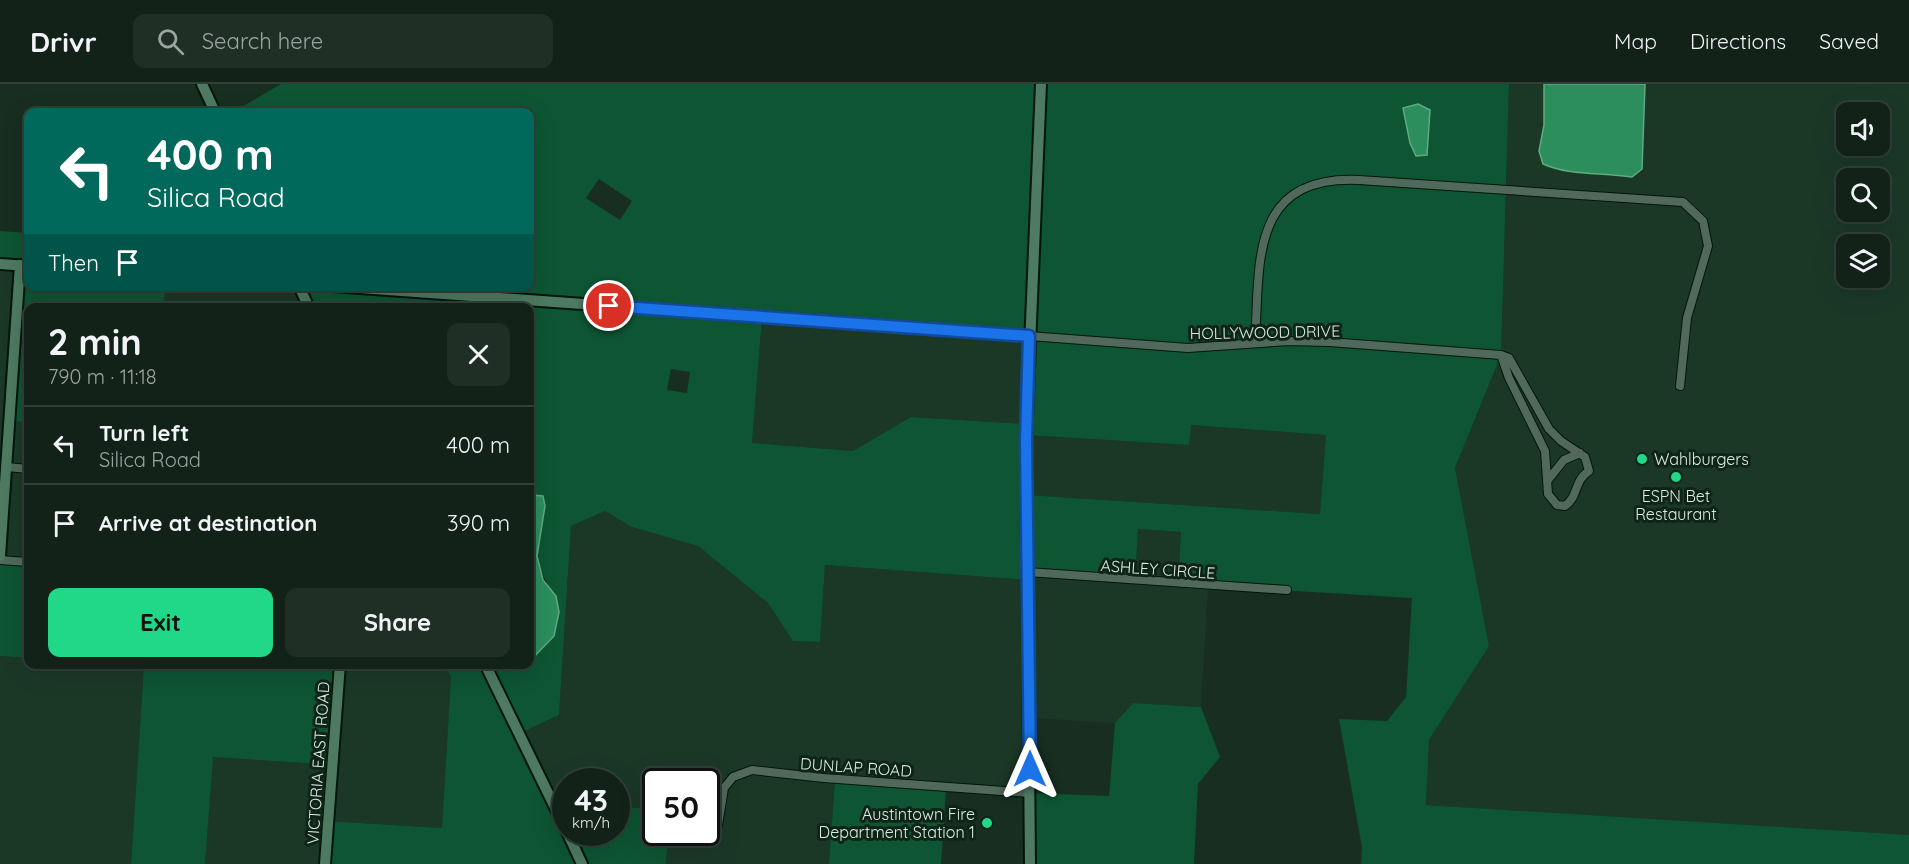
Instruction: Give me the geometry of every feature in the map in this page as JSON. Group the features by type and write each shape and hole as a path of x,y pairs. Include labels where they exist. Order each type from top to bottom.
{"street":[{"path":"202,84 213,108"},
{"path":"1030,864 1026,441 1041,84"},
{"path":"1255,343 1264,236 1282,204 1304,188 1319,182 1337,179 1359,180 1636,197 1683,202 1703,220 1708,246 1687,318 1680,386"},
{"path":"0,264 24,265 0,558 24,561"},
{"path":"402,291 1029,336"},
{"name":"HOLLYWOOD DRIVE","path":"1029,336 1188,348 1255,343 1329,342 1501,355"},
{"path":"1501,355 1509,358 1555,436 1585,457 1589,471 1579,480 1574,499 1565,506 1557,505 1548,494 1545,451 1509,378 1501,355"},
{"path":"1546,484 1564,460 1580,453"},
{"path":"7,467 24,468"},
{"name":"ASHLEY CIRCLE","path":"1028,572 1287,590"},
{"name":"VICTORIA EAST ROAD","path":"325,864 340,669"},
{"path":"486,669 552,802"},
{"name":"DUNLAP ROAD","path":"720,813 724,788 733,777 752,770 824,778 1030,793"},
{"path":"573,846 582,864"}],"shaded area":[{"path":"281,84 1509,84 1501,355 1455,468 1489,646 1429,740 1426,805 1909,835 1909,864 1361,864 1362,847 1339,719 1387,721 1406,697 1412,598 1178,584 1181,532 1138,529 1135,581 1028,572 1028,580 825,565 820,642 793,641 768,603 698,546 632,527 605,511 571,526 559,715 518,734 552,802 552,846 630,846 630,808 642,808 642,846 667,846 666,864 325,864 328,821 442,828 451,677 446,669 534,669 534,654 554,636 556,596 542,572 538,549 543,496 534,495 534,303 307,303 301,291 534,291 534,108 240,108","holes":["599,179 632,201 620,220 586,198","762,317 1029,336 1027,424 911,417 853,451 752,443","671,369 690,372 687,393 667,390","1191,425 1326,435 1320,514 1027,495 1027,435 1189,445"]},
{"path":"1509,84 1909,84 1909,835 1426,805 1429,740 1489,646 1455,468 1501,355"},
{"path":"1544,84 1645,84 1642,169 1632,177 1575,172 1543,164 1539,151 1544,125"},
{"path":"1418,104 1430,110 1427,155 1416,156 1410,143 1403,108"},
{"path":"0,231 24,233 24,291 165,291 164,303 24,303 24,422 10,421 20,265 0,264"},
{"path":"0,264 20,265 10,421 24,422 24,562 0,560"},
{"path":"165,291 301,291 307,303 164,303"},
{"path":"762,316 1029,336 1027,424 911,417 853,451 752,443"},
{"path":"1190,425 1326,435 1320,514 1027,495 1026,435 1189,445"},
{"path":"534,495 543,496 545,506 537,556 543,580 556,596 559,612 554,636 534,657"},
{"path":"605,511 632,527 698,546 768,603 794,641 820,642 825,565 1028,580 1028,572 1135,580 1138,529 1181,532 1178,583 1208,586 1201,707 1133,703 1115,723 1030,718 1030,793 835,779 829,864 666,864 667,846 720,846 720,768 642,768 642,808 630,808 630,768 552,768 552,803 518,734 559,715 571,526"},
{"path":"0,560 24,562 24,658 0,656"},
{"path":"0,656 24,658 24,669 144,669 131,864 0,864"},
{"path":"144,669 340,669 333,765 213,757 205,864 131,864"},
{"path":"340,669 446,669 451,677 442,828 328,821 325,864 205,864 212,757 332,765"},
{"path":"1133,703 1201,707 1220,757 1198,784 1194,864 1030,864 1030,793 1109,796 1115,723"},
{"path":"835,779 946,787 941,864 829,864"}],"place":[{"name":"Wahlburgers","path":"1642,459"},
{"name":"ESPN Bet Restaurant","path":"1676,477"},
{"name":"Austintown Fire Department Station 1","path":"987,823"}],"route":[{"path":"609,306 944,332 1029,336 1026,441 1030,769"}]}
